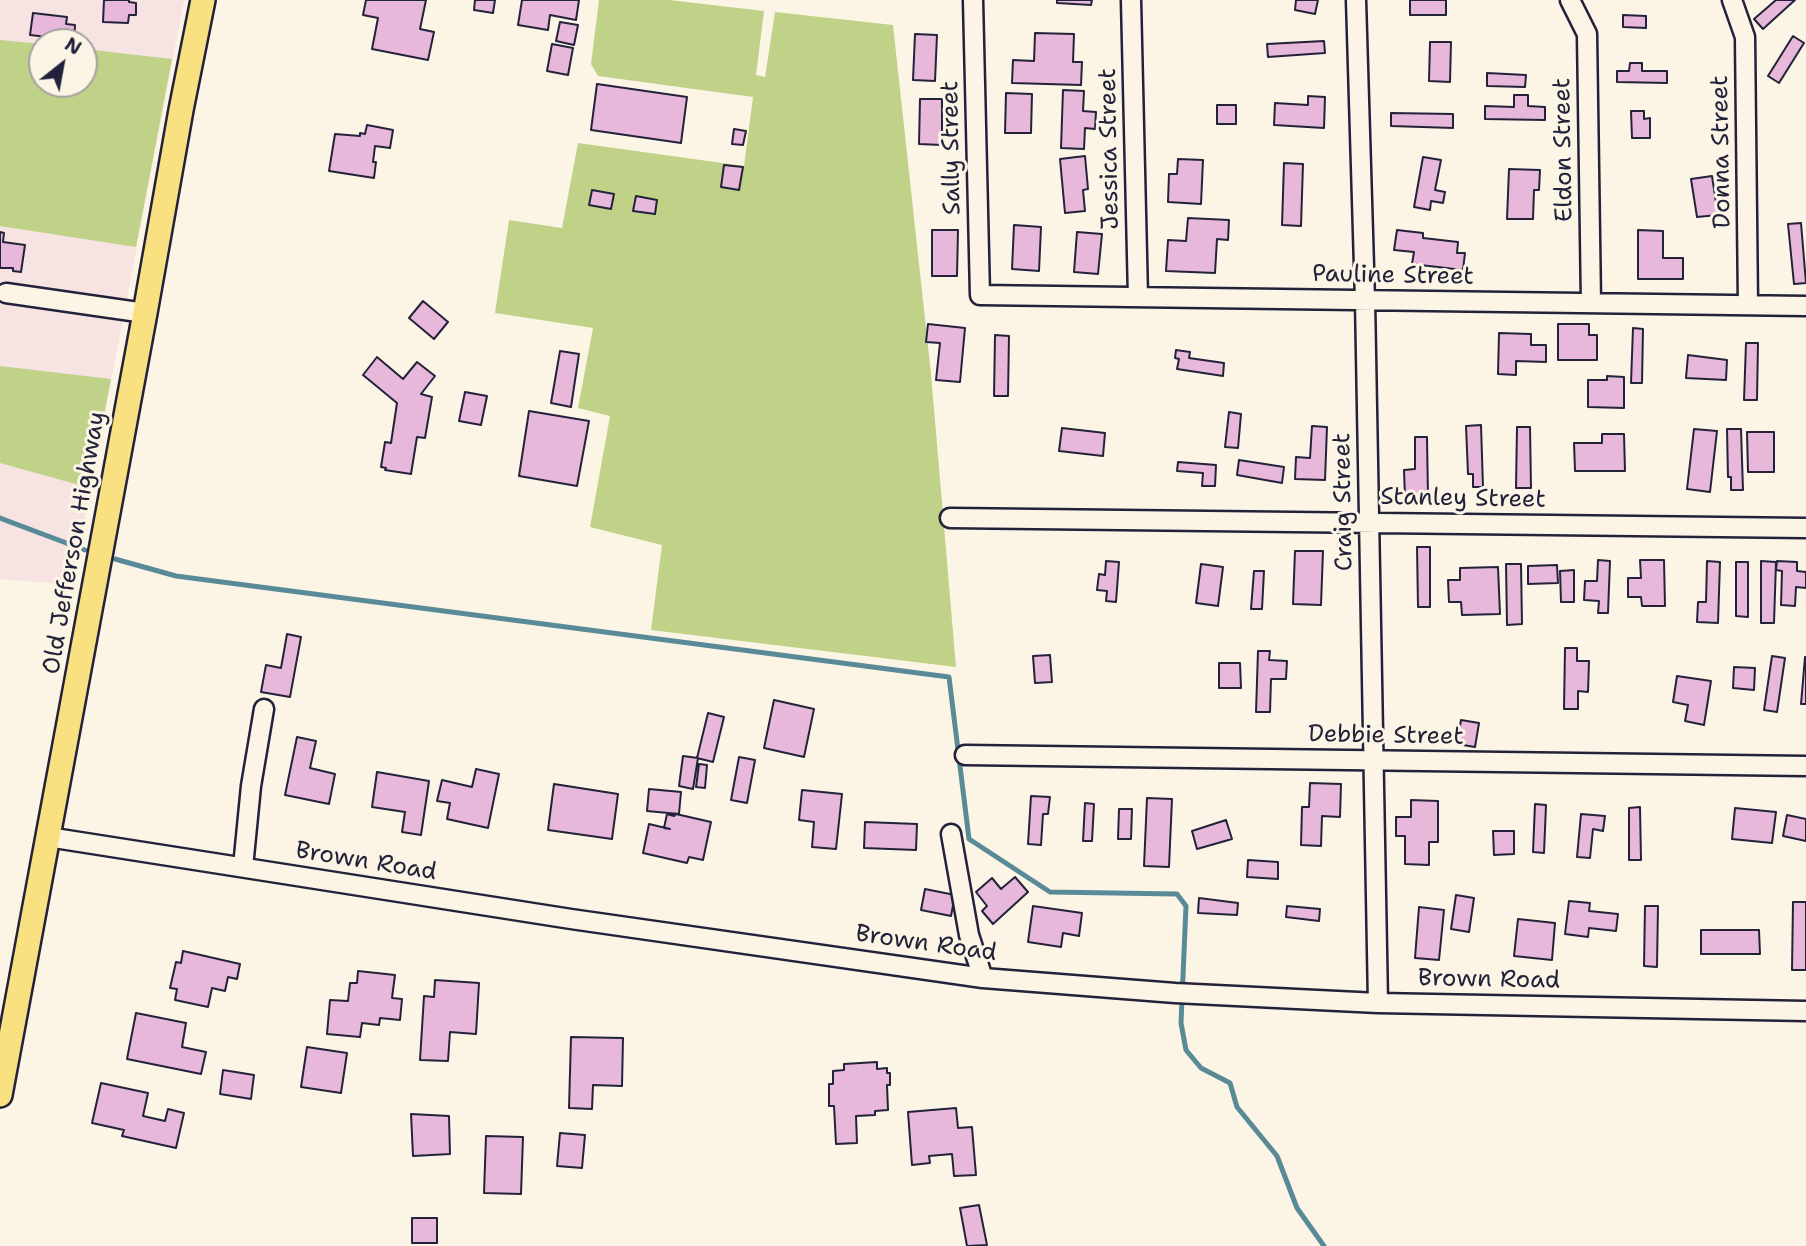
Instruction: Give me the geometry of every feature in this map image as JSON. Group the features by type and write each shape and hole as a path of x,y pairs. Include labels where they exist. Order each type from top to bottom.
{"main road":[{"name":"Old Jefferson Highway","path":"0,1095 6,1033 48,837 180,110 203,0"}],"street":[{"name":"Sally Street","path":"973,0 980,295"},
{"name":"Jessica Street","path":"1131,0 1138,297"},
{"name":"Craig Street","path":"1356,0 1365,300 1378,1003"},
{"name":"Eldon Street","path":"1570,0 1587,34 1591,303"},
{"name":"Donna Street","path":"1732,0 1745,37 1748,305"},
{"path":"6,293 145,313"},
{"name":"Pauline Street","path":"980,295 1806,306"},
{"name":"Stanley Street","path":"950,517 1806,528"},
{"path":"243,867 251,786 264,709"},
{"name":"Debbie Street","path":"965,755 1806,766"},
{"path":"951,834 969,935 983,978"},
{"name":"Brown Road","path":"48,837 571,919 983,978 1183,993 1378,1003 1806,1011"}],"shaded area":[{"path":"0,0 184,0 72,585 0,579"}],"green space":[{"path":"599,0 669,0 764,11 756,75 765,77 775,12 893,25 931,374 956,667 651,630 662,545 590,527 610,416 578,408 593,328 495,313 509,220 562,228 578,143 744,166 753,97 598,76 591,64"},
{"path":"0,40 28,43 28,98 98,98 98,51 172,59 136,247 0,226"},
{"path":"0,366 111,379 90,488 0,463"}],"building":[{"path":"104,0 129,0 136,3 136,15 129,15 128,23 103,22"},
{"path":"366,0 426,0 420,29 434,32 428,60 372,49 378,18 363,15"},
{"path":"475,0 495,0 493,13 474,10"},
{"path":"522,0 579,0 576,20 550,15 548,30 518,25"},
{"path":"1057,0 1092,0 1091,5 1057,3"},
{"path":"1296,0 1318,0 1315,14 1295,10"},
{"path":"1410,0 1446,0 1446,15 1410,15"},
{"path":"1776,0 1795,0 1763,29 1754,19"},
{"path":"33,13 67,17 66,24 75,25 75,28 31,28"},
{"path":"1623,15 1646,16 1646,28 1623,27"},
{"path":"560,22 578,25 574,45 556,41"},
{"path":"1035,33 1074,34 1073,62 1082,62 1081,85 1012,83 1013,60 1034,61"},
{"path":"915,34 937,35 935,81 913,80"},
{"path":"1793,36 1804,43 1779,83 1768,76"},
{"path":"1324,41 1325,53 1268,57 1267,44"},
{"path":"1430,42 1451,42 1450,82 1429,81"},
{"path":"552,44 573,48 568,75 547,71"},
{"path":"1630,63 1642,63 1642,71 1667,71 1667,83 1617,82 1617,71 1629,71"},
{"path":"1487,73 1526,75 1525,87 1487,86"},
{"path":"597,84 687,97 681,143 591,130"},
{"path":"1063,90 1084,91 1083,111 1096,112 1095,129 1085,128 1084,149 1061,148"},
{"path":"1006,93 1032,94 1031,133 1005,133"},
{"path":"1514,95 1528,95 1528,106 1545,107 1545,120 1485,119 1485,106 1514,107"},
{"path":"1308,96 1325,97 1324,128 1274,125 1275,103 1308,105"},
{"path":"920,99 942,99 942,145 919,144"},
{"path":"1217,105 1236,105 1236,124 1217,124"},
{"path":"1631,111 1644,111 1644,119 1650,118 1650,138 1632,138"},
{"path":"1391,113 1453,114 1453,128 1391,126"},
{"path":"367,125 393,130 390,148 375,146 374,178 329,171 335,134 360,136 360,133 365,134"},
{"path":"734,129 746,131 743,145 732,144"},
{"path":"1085,156 1088,189 1083,190 1085,211 1065,213 1060,159"},
{"path":"1423,157 1441,160 1435,190 1445,192 1443,203 1431,201 1430,210 1414,207"},
{"path":"1178,159 1203,160 1201,204 1168,202 1169,174 1177,174"},
{"path":"1284,163 1303,164 1301,226 1282,225"},
{"path":"724,165 743,167 739,190 721,187"},
{"path":"1509,169 1540,170 1539,190 1534,190 1533,219 1507,219"},
{"path":"1712,176 1718,215 1697,217 1691,179"},
{"path":"592,190 614,194 611,209 589,205"},
{"path":"636,196 657,200 655,214 633,211"},
{"path":"1188,218 1229,220 1228,240 1217,239 1215,273 1166,271 1168,240 1186,241"},
{"path":"1801,223 1806,283 1794,284 1788,224"},
{"path":"1014,225 1041,227 1039,271 1012,269"},
{"path":"932,230 958,230 957,276 932,276"},
{"path":"1397,230 1423,233 1423,238 1458,242 1457,253 1465,253 1463,270 1412,264 1414,252 1394,250"},
{"path":"1638,230 1663,231 1663,258 1683,258 1683,279 1638,279"},
{"path":"0,232 4,233 3,242 25,245 21,272 13,271 13,268 0,268"},
{"path":"1077,232 1102,234 1098,274 1074,272"},
{"path":"423,301 448,322 434,339 409,318"},
{"path":"928,324 965,328 960,382 936,380 940,343 926,342"},
{"path":"1558,324 1589,324 1589,335 1597,335 1597,360 1558,360"},
{"path":"1633,328 1643,329 1642,383 1631,383"},
{"path":"1499,333 1531,334 1531,345 1546,345 1546,362 1516,361 1516,375 1498,374"},
{"path":"995,335 1009,336 1008,396 994,396"},
{"path":"1746,343 1758,343 1757,400 1744,400"},
{"path":"1176,350 1190,352 1189,358 1224,363 1223,376 1177,369 1179,359 1175,358"},
{"path":"560,351 579,354 571,407 551,403"},
{"path":"1688,355 1727,360 1726,380 1686,378"},
{"path":"377,357 403,379 417,362 435,376 421,394 432,397 425,438 417,437 411,474 381,467 385,442 391,443 397,403 363,375"},
{"path":"1607,376 1624,377 1624,408 1588,407 1588,380 1607,380"},
{"path":"465,392 487,396 481,425 459,421"},
{"path":"529,411 589,421 577,486 519,476"},
{"path":"1229,412 1241,414 1238,448 1225,447"},
{"path":"1481,425 1483,487 1473,487 1473,474 1468,474 1466,426"},
{"path":"1312,426 1327,427 1325,480 1295,479 1296,457 1310,458"},
{"path":"1517,427 1530,427 1531,488 1516,488"},
{"path":"1062,428 1105,433 1103,456 1059,451"},
{"path":"1694,429 1717,431 1710,492 1687,489"},
{"path":"1727,429 1741,429 1743,490 1731,490 1731,477 1728,477"},
{"path":"1747,432 1774,432 1774,472 1748,472"},
{"path":"1602,434 1624,434 1625,471 1575,471 1574,443 1602,443"},
{"path":"1415,437 1427,437 1428,497 1405,498 1404,470 1415,469"},
{"path":"1239,460 1284,467 1282,483 1237,475"},
{"path":"1178,462 1216,465 1215,486 1202,486 1203,473 1177,471"},
{"path":"1417,547 1430,547 1430,607 1418,607"},
{"path":"1295,551 1323,551 1321,605 1293,604"},
{"path":"1598,560 1610,561 1608,613 1598,613 1599,601 1584,600 1585,581 1597,581"},
{"path":"1640,560 1664,560 1665,606 1642,606 1641,597 1628,597 1628,578 1641,578"},
{"path":"1106,561 1119,562 1116,602 1106,601 1107,591 1097,590 1099,574 1105,575"},
{"path":"1707,561 1720,562 1718,623 1697,622 1698,602 1706,602"},
{"path":"1761,561 1776,562 1774,623 1761,623"},
{"path":"1777,561 1797,562 1797,571 1806,572 1806,588 1796,587 1795,606 1781,605 1782,571 1776,570"},
{"path":"1736,562 1748,562 1748,617 1736,616"},
{"path":"1201,564 1223,567 1218,606 1196,603"},
{"path":"1506,564 1521,564 1522,624 1507,625"},
{"path":"1557,565 1558,583 1528,584 1528,566"},
{"path":"1498,567 1500,614 1462,615 1461,602 1449,602 1448,580 1460,580 1460,568"},
{"path":"1574,570 1574,602 1561,602 1560,571"},
{"path":"1254,571 1264,571 1262,609 1251,609"},
{"path":"287,634 301,637 290,697 261,692 266,665 281,668"},
{"path":"1565,648 1577,648 1577,661 1589,661 1588,692 1578,691 1578,709 1564,709"},
{"path":"1258,651 1270,651 1269,660 1287,661 1286,679 1271,679 1270,712 1256,712"},
{"path":"1050,655 1052,682 1035,683 1033,656"},
{"path":"1772,656 1785,658 1777,712 1764,710"},
{"path":"1805,657 1806,704 1801,704"},
{"path":"1219,663 1240,663 1241,688 1219,688"},
{"path":"1734,667 1755,668 1754,690 1733,688"},
{"path":"1677,676 1711,681 1704,725 1685,721 1688,705 1673,702"},
{"path":"774,700 814,709 804,757 764,748"},
{"path":"708,713 724,717 713,762 697,758"},
{"path":"1461,720 1479,723 1475,747 1457,744"},
{"path":"297,737 316,741 310,768 335,774 329,804 285,795"},
{"path":"683,756 698,758 693,789 679,786"},
{"path":"739,757 755,760 747,803 731,800"},
{"path":"699,764 707,765 705,788 696,787"},
{"path":"476,769 499,774 488,828 447,819 450,803 437,801 442,780 472,787"},
{"path":"377,772 429,781 421,835 402,832 405,812 372,807"},
{"path":"1310,783 1341,784 1340,817 1322,816 1321,846 1301,845 1302,807 1309,807"},
{"path":"554,784 618,794 612,839 548,830"},
{"path":"649,789 681,792 679,814 647,811"},
{"path":"802,790 842,794 836,849 812,847 814,822 799,820"},
{"path":"1031,796 1050,797 1048,814 1043,814 1041,845 1028,844"},
{"path":"1147,798 1172,799 1169,867 1144,866"},
{"path":"1411,800 1438,801 1438,842 1429,842 1429,865 1405,864 1405,836 1396,836 1396,817 1411,817"},
{"path":"1085,803 1094,804 1092,841 1083,841"},
{"path":"1535,804 1546,805 1544,853 1533,852"},
{"path":"1640,807 1641,860 1629,860 1629,808"},
{"path":"1735,808 1776,812 1772,843 1732,839"},
{"path":"1119,809 1132,809 1131,839 1118,839"},
{"path":"667,814 711,822 703,860 689,857 687,863 643,853 649,824 664,828"},
{"path":"1581,814 1605,816 1603,831 1593,829 1590,858 1577,857"},
{"path":"1787,815 1806,819 1806,841 1783,836"},
{"path":"1226,820 1232,839 1197,849 1192,831"},
{"path":"865,822 917,824 916,850 864,848"},
{"path":"1493,831 1514,831 1514,854 1494,855"},
{"path":"1248,860 1278,862 1278,879 1247,877"},
{"path":"1015,877 1028,892 993,924 982,911 987,906 976,892 992,878 1001,889"},
{"path":"925,889 955,895 951,916 921,910"},
{"path":"1456,895 1474,898 1469,932 1451,929"},
{"path":"1199,898 1238,903 1237,915 1198,913"},
{"path":"1569,901 1590,903 1589,911 1618,914 1616,931 1589,928 1588,937 1565,934"},
{"path":"1793,902 1806,902 1806,970 1792,970"},
{"path":"1033,906 1082,913 1079,936 1063,933 1061,947 1028,942"},
{"path":"1287,906 1320,909 1319,921 1286,917"},
{"path":"1645,906 1658,906 1657,967 1644,966"},
{"path":"1419,907 1444,910 1439,960 1415,958"},
{"path":"1518,919 1555,923 1552,960 1514,956"},
{"path":"1701,930 1759,930 1760,954 1701,954"},
{"path":"183,951 240,964 237,979 228,977 225,991 212,988 208,1007 175,1000 177,989 170,988 176,962 181,963"},
{"path":"358,971 395,975 392,998 402,999 400,1020 380,1018 379,1025 362,1023 360,1037 327,1034 330,1000 348,1001 350,983 357,983"},
{"path":"435,980 479,983 476,1034 450,1032 448,1061 420,1060 424,996 434,997"},
{"path":"136,1013 186,1023 182,1047 206,1052 201,1074 127,1059"},
{"path":"571,1037 623,1038 622,1086 593,1085 592,1109 569,1108"},
{"path":"307,1047 347,1053 341,1093 301,1087"},
{"path":"877,1062 877,1069 887,1068 887,1073 890,1073 890,1085 887,1085 888,1110 875,1111 875,1115 856,1116 857,1143 836,1144 834,1106 829,1106 829,1084 833,1084 833,1071 844,1070 844,1064"},
{"path":"223,1070 254,1075 251,1099 220,1094"},
{"path":"101,1083 148,1093 143,1116 165,1121 168,1109 184,1113 176,1148 122,1136 124,1130 92,1123"},
{"path":"956,1108 958,1128 972,1127 976,1175 954,1176 952,1154 929,1156 930,1163 912,1165 908,1112"},
{"path":"411,1114 449,1116 450,1154 413,1156"},
{"path":"560,1133 585,1135 582,1168 557,1166"},
{"path":"486,1136 523,1137 521,1194 484,1193"},
{"path":"979,1205 987,1245 967,1246 960,1208"},
{"path":"412,1218 437,1218 437,1243 412,1243"}],"waterway":[{"path":"0,518 85,550"},
{"path":"115,559 176,576 949,677 969,839 1050,892 1177,894 1186,906 1181,1023 1186,1050 1201,1068 1230,1083 1237,1107 1277,1156 1297,1208 1324,1246"}]}
